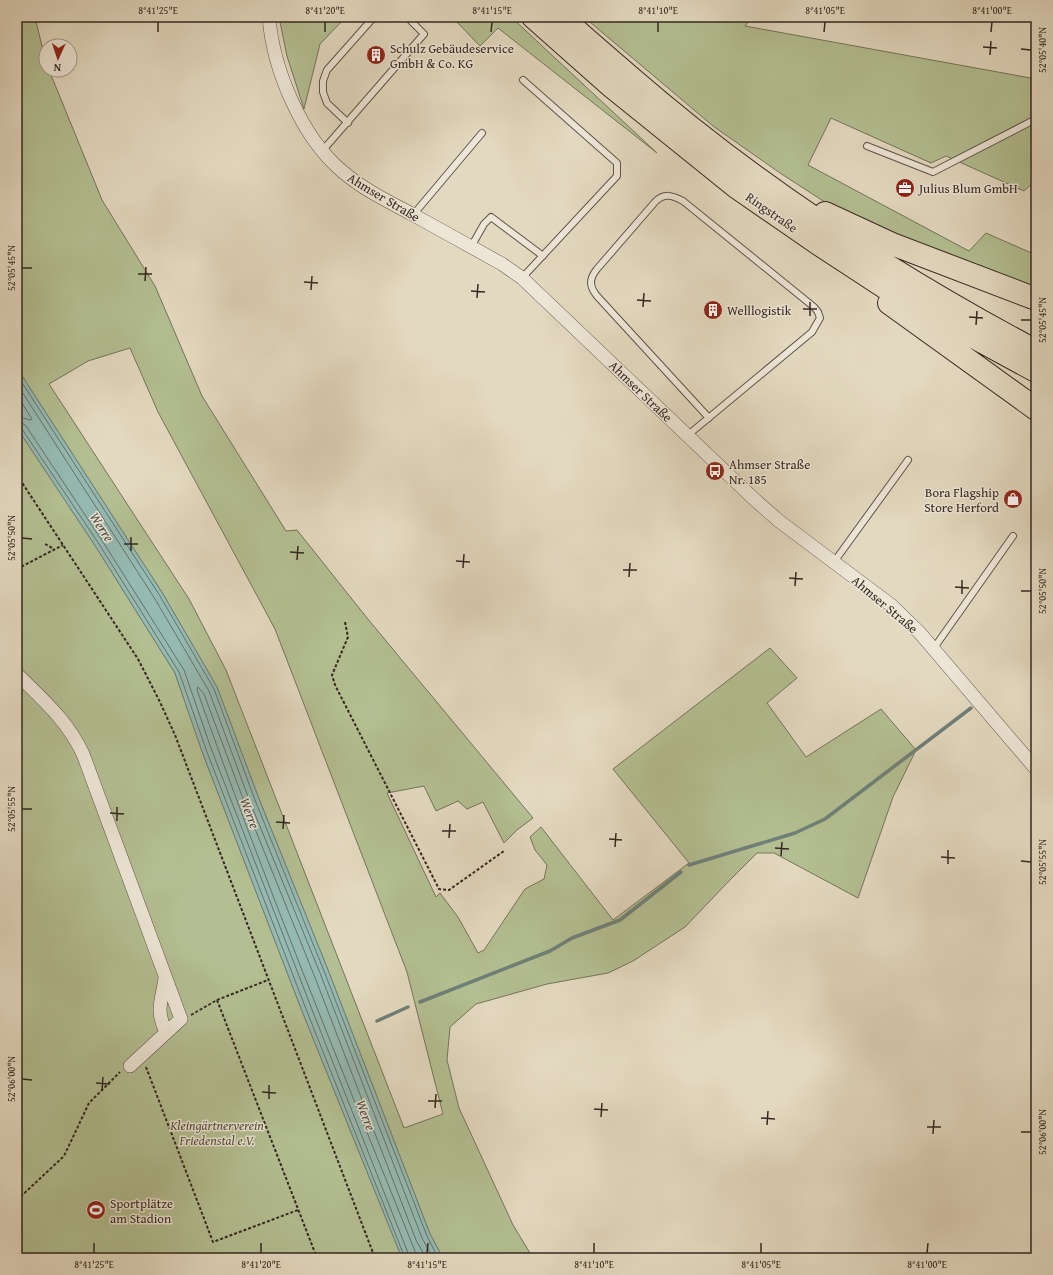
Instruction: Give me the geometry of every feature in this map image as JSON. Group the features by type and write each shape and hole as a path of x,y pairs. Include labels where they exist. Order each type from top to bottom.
{"highway":[{"name":"Ringstraße","path":"533,17 663,129 736,187 817,243 898,296 1036,372"},
{"name":"Ringstraße","path":"562,17 676,117 730,159 791,203 868,255 973,317 1036,350"},
{"path":"730,159 762,172 830,215 892,244 1036,299"},
{"path":"817,243 824,258 1036,409"}],"street":[{"name":"Ahmser Straße","path":"269,17 275,56 283,82 295,109 323,150 342,172 366,189 502,264 522,278 779,522 891,606 934,648 1036,769"},
{"path":"17,674 61,718 74,734 83,754 181,1020 130,1066"},
{"path":"166,976 159,1010 160,1019 166,1032"}],"lane":[{"path":"348,123 327,104 323,92 323,81 327,70 374,17"},
{"path":"323,150 424,34 407,17"},
{"path":"522,278 617,176 617,163 523,80"},
{"path":"867,146 933,172 1036,119"},
{"path":"413,215 482,133"},
{"path":"688,436 812,332 820,318 818,312 814,308 682,201 673,196 660,197 597,269 590,282 592,289 597,296 709,418"},
{"path":"471,247 484,224 491,217 543,256"},
{"path":"834,562 908,460"},
{"path":"934,648 1013,536"}],"path":[{"path":"17,475 138,659 160,700 175,735 375,1258"},
{"path":"45,544 54,549"},
{"path":"17,569 63,545"},
{"path":"346,622 348,637 332,675 335,685 439,889 449,890 504,851"},
{"path":"181,1020 217,1000 268,980"},
{"path":"217,1000 317,1258"},
{"path":"141,1057 212,1242 298,1210"},
{"path":"17,1200 64,1156 89,1103 120,1071 130,1066"}],"green space":[{"path":"17,17 35,17 40,38 38,38 38,78 52,78 102,200 155,286 202,396 286,531 297,530 367,618 533,818 517,830 504,843 483,802 467,809 458,801 436,811 424,786 387,793 436,897 440,893 458,917 478,953 484,950 525,889 544,879 547,865 535,850 530,837 541,827 613,920 689,863 613,769 770,648 797,678 767,703 806,757 881,709 916,750 893,797 858,898 774,853 757,853 685,927 633,961 608,973 547,984 476,1004 450,1027 447,1060 459,1108 513,1225 533,1258 443,1258 430,1234 328,970 259,799 217,687 163,594 17,368","holes":["130,348 158,412 275,629 407,972 443,1114 404,1128 226,670 189,599 49,384 88,361"]},
{"path":"279,17 346,17 320,44 304,109 287,56"},
{"path":"452,17 511,17 657,153 498,28 480,46"},
{"path":"584,17 753,17 745,26 1036,79 1036,180 1024,191 946,156 931,163 831,118 808,165 969,251 986,233 1036,255 1036,288 941,253 831,206 780,173 713,126"},
{"name":"Kleingärtnerverein Friedenstal e.V.","path":"17,428 96,547 175,673 203,754 302,1011 402,1258 17,1258"}],"water":[{"name":"Werre","path":"17,368 163,594 217,687 259,799 328,970 430,1234 443,1258 402,1258 302,1011 203,754 175,673 96,547 17,428"}],"waterway":[{"path":"689,865 795,833 825,819 971,708"},
{"path":"420,1002 550,951 572,938 620,920 681,872"},
{"path":"377,1021 408,1007"}],"place":[{"name":"Schulz Gebäudeservice GmbH & Co. KG","path":"376,55"},
{"name":"Julius Blum GmbH","path":"905,188"},
{"name":"Welllogistik","path":"713,310"},
{"name":"Ahmser Straße Nr. 185","path":"715,471"},
{"name":"Bora Flagship Store Herford","path":"1013,499"},
{"name":"Sportplätze am Stadion","path":"96,1210"}]}
